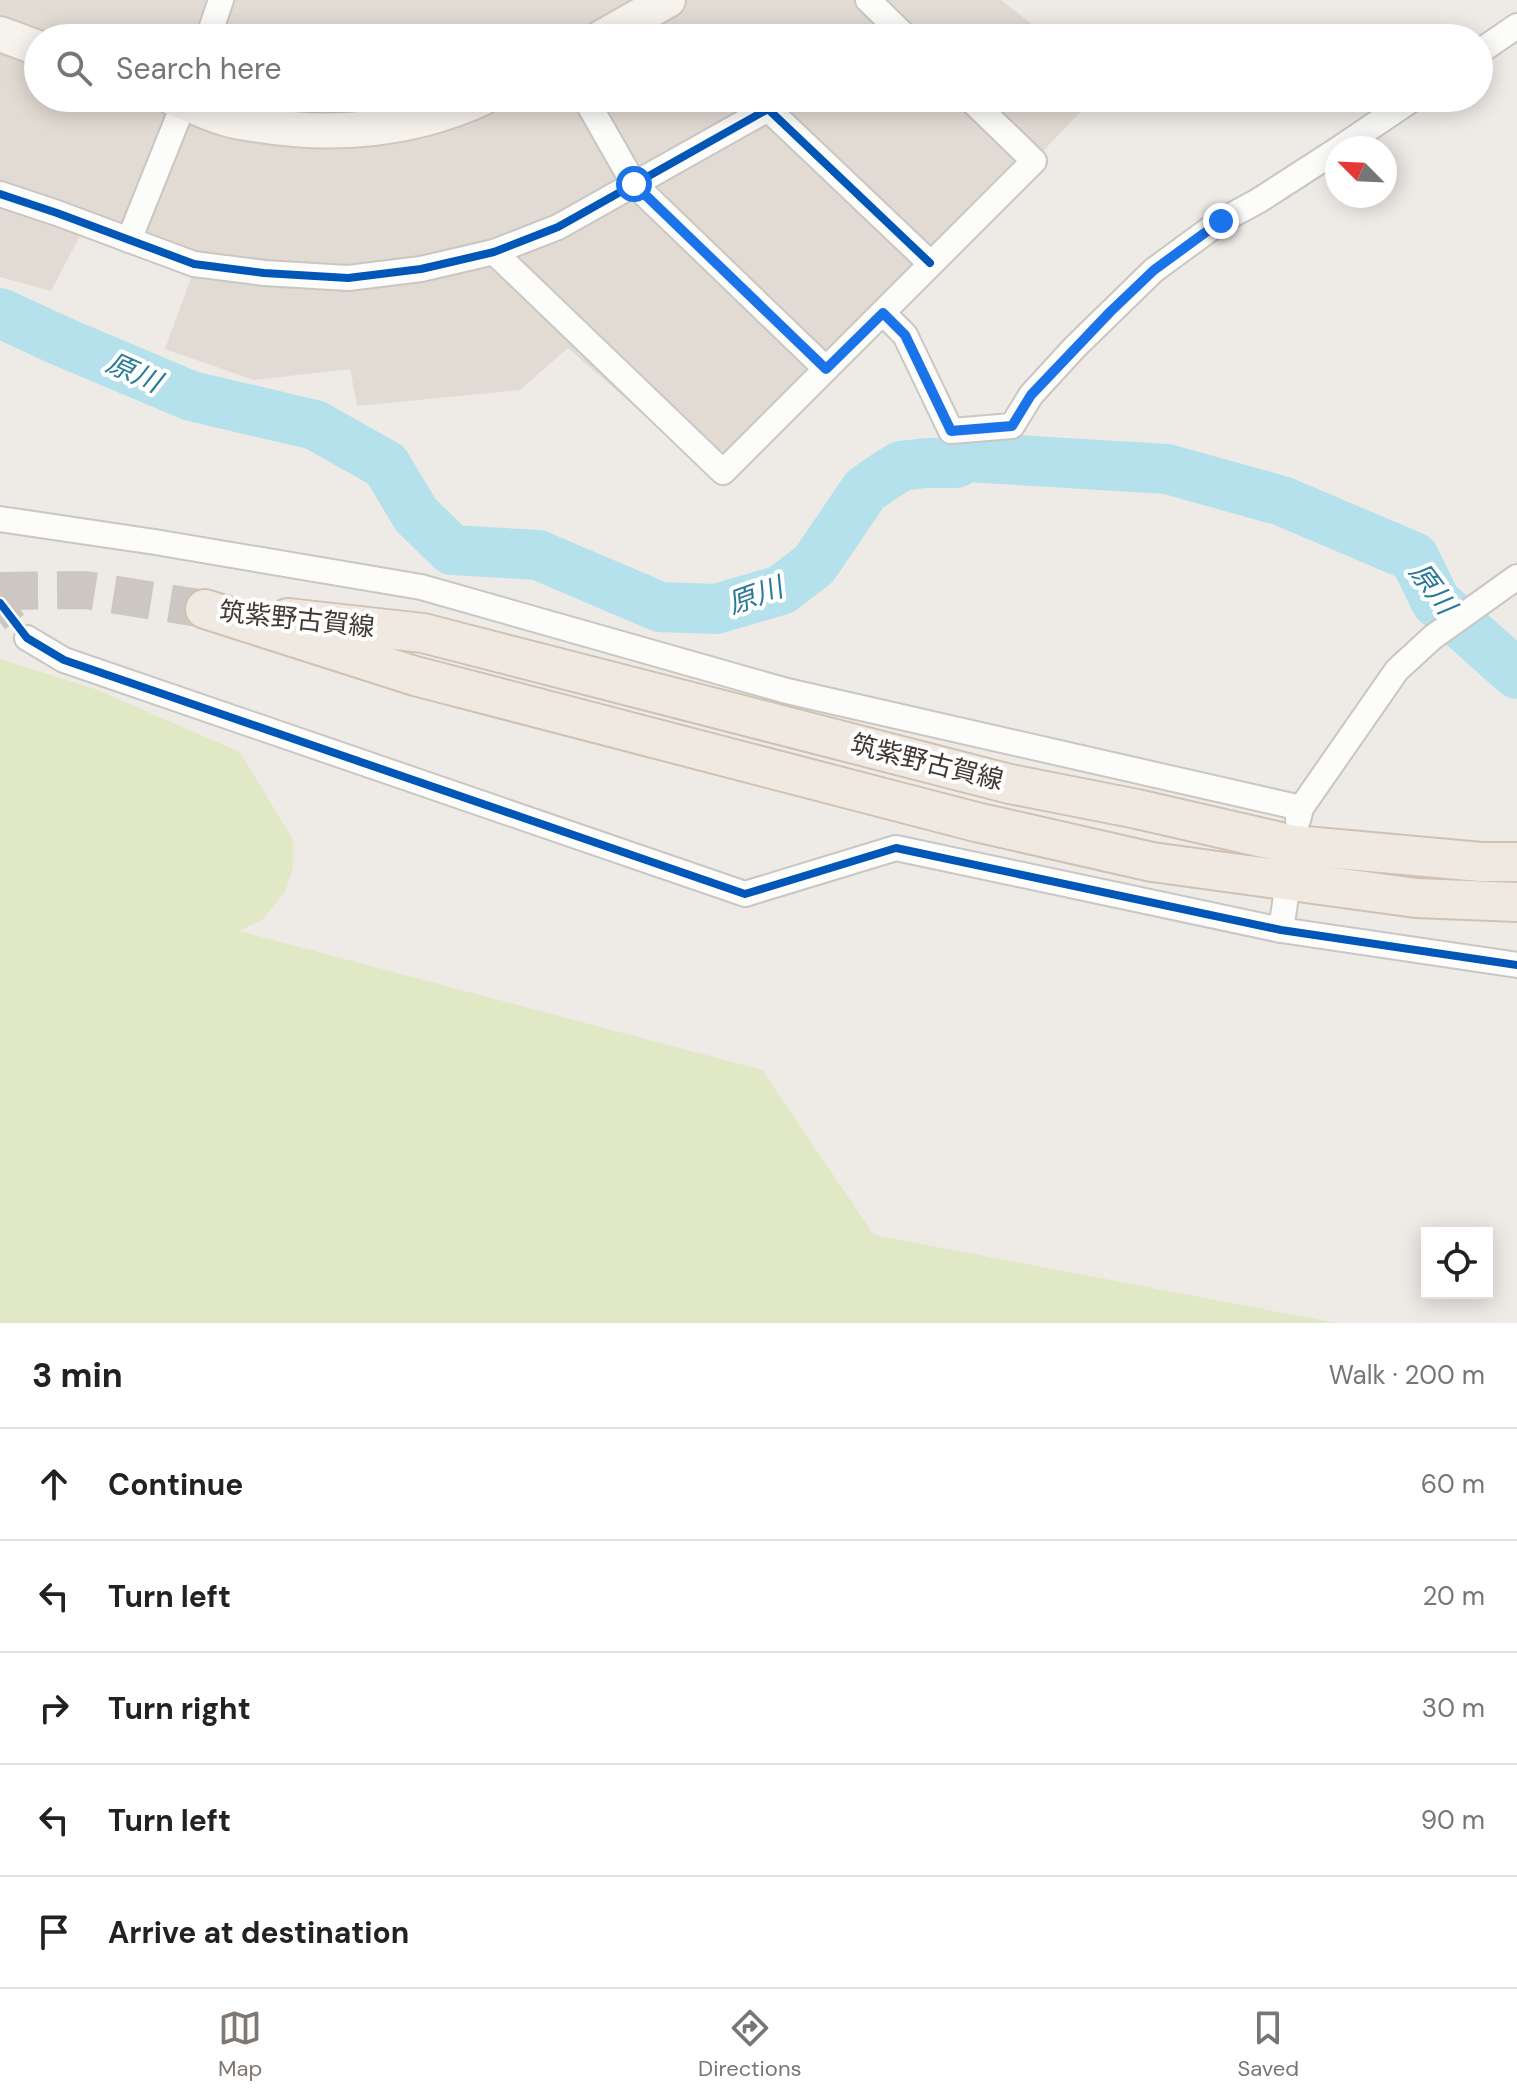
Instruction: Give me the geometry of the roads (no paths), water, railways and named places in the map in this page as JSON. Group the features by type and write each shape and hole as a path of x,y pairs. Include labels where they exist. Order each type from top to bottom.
{"main road":[{"name":"筑紫野古賀線","path":"1517,862 1291,863 1152,862 976,822 415,676 205,609 423,633 1010,784 1137,809 1291,863 1416,898 1517,902"}],"street":[{"path":"213,24 221,0"},
{"path":"626,24 668,0"},
{"path":"868,0 893,24"},
{"path":"1493,42 1517,26"},
{"path":"0,34 24,43"},
{"path":"129,240 176,112"},
{"path":"210,112 225,119 292,130 338,132 404,124 445,112"},
{"path":"593,112 634,184 826,369"},
{"path":"0,194 194,264 264,273 348,278 421,269 494,252 558,227 763,112"},
{"path":"771,112 930,263"},
{"path":"494,252 723,472 1034,161 983,112"},
{"path":"1357,136 1393,112"},
{"path":"883,313 905,335 951,431 1012,426 1031,395 1154,270 1221,221 1325,157"},
{"path":"0,519 421,587 787,691 1301,808"},
{"path":"1281,930 1301,808 1397,670 1433,637 1517,577"},
{"path":"27,638 64,660 745,894 896,848 1281,930 1517,965"}],"waterway":[{"name":"原川","path":"0,313 191,396 315,425 386,465 416,515 452,550 538,555 660,607 716,609 781,590 814,565 865,490 901,466 956,463 967,457 1167,469 1282,501 1414,557 1436,602 1517,674"}],"tunnel":[{"path":"0,591 85,590 205,609"},
{"path":"0,603 27,638"}]}
